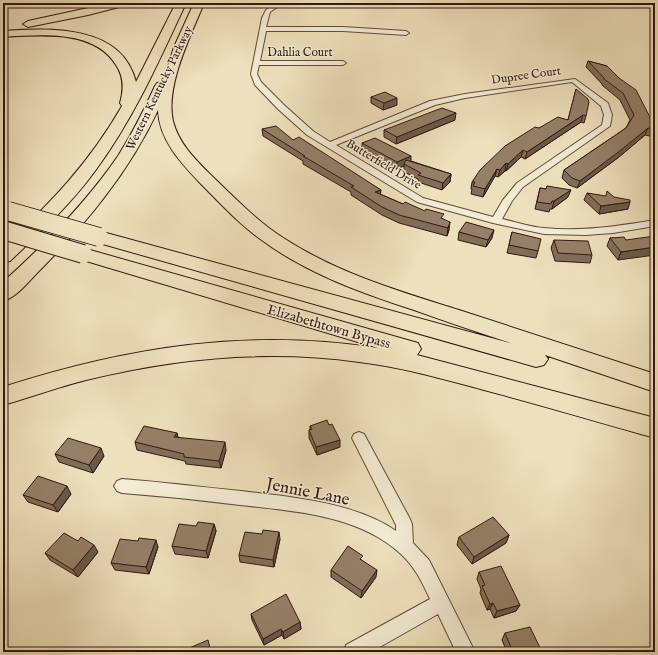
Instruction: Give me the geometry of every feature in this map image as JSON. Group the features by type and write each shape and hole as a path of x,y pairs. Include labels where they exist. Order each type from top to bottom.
{"highway":[{"path":"3,28 74,15 123,3"},
{"name":"Western Kentucky Parkway","path":"3,256 52,211 73,188 103,149 121,118 181,3"},
{"name":"Western Kentucky Parkway","path":"3,294 28,271 96,198 112,177 145,123 200,3"},
{"path":"3,34 53,33 79,37 100,42 116,53 129,77 131,90 121,118"},
{"path":"185,34 166,97 166,121 170,134 179,148 203,176 235,209 277,243 305,260 358,283 655,384"},
{"name":"Elizabethtown Bypass","path":"5,210 655,392"},
{"name":"Elizabethtown Bypass","path":"3,230 655,421"},
{"path":"3,396 43,382 95,368 145,358 195,351 292,347 340,351 389,358 431,367 655,428"}],"street":[{"name":"Butterfield Drive","path":"280,3 268,11 263,28 254,74 258,83 281,107 310,133 420,200 496,221 544,231 586,232 613,230 655,223"},
{"path":"263,28 343,29 406,34"},
{"name":"Dahlia Court","path":"256,63 343,63"},
{"name":"Dupree Court","path":"329,145 433,103 465,96 573,80 605,105 608,115 606,126 520,185 508,200 496,221"},
{"path":"359,438 404,524 405,546"},
{"name":"Jennie Lane","path":"122,486 290,504 328,510 359,521 405,546 414,554 422,566 466,652"},
{"path":"353,652 441,603"}],"building":[{"path":"588,61 607,66 619,78 636,90 655,127 655,130 648,128 580,181 572,178 564,170 626,128 634,115 623,93 604,79"},
{"path":"576,89 588,99 589,102 586,116 583,115 527,152 523,150 508,164 506,163 500,170 497,169 485,189 473,186 475,182 472,182 480,170 505,146 535,127 539,128 558,117 568,120"},
{"path":"385,92 397,98 384,103 371,97"},
{"path":"442,108 456,113 397,137 384,130"},
{"path":"276,126 293,140 299,137 381,190 375,192 403,204 405,202 425,211 426,209 444,214 441,218 450,222 448,228 399,215 382,207 351,187 354,186 303,156 305,156 262,129"},
{"path":"375,138 411,156 397,162 362,143"},
{"path":"406,160 451,174 443,183 418,175 421,173 404,164"},
{"path":"547,186 571,190 552,201 551,204 537,202 540,188 546,189"},
{"path":"607,191 614,197 630,200 630,202 601,206 587,193 606,196"},
{"path":"466,222 494,230 488,240 459,232"},
{"path":"512,232 541,239 538,251 509,245"},
{"path":"655,236 655,247 621,252 610,238 624,237 626,240"},
{"path":"554,240 588,241 592,255 558,253"},
{"path":"327,420 329,425 332,424 340,440 316,447 309,430 312,429 310,426"},
{"path":"144,426 177,433 174,437 225,442 219,461 184,457 184,454 135,442"},
{"path":"68,438 101,448 89,465 55,454"},
{"path":"38,476 67,486 53,505 23,495"},
{"path":"493,517 509,535 474,557 459,537"},
{"path":"198,522 214,524 206,551 172,546 179,524 196,526"},
{"path":"263,530 279,532 273,560 239,555 245,532 262,534"},
{"path":"64,533 78,541 81,537 94,545 73,570 45,553"},
{"path":"139,538 156,540 146,567 111,563 120,539 138,541"},
{"path":"348,546 363,556 360,559 377,570 362,591 331,570"},
{"path":"501,566 520,605 497,611 493,603 490,604 482,586 485,585 479,572"},
{"path":"286,594 300,622 283,632 281,629 263,639 251,614"},
{"path":"530,627 542,652 513,652 505,633"},
{"path":"208,640 211,652 180,652"}]}
